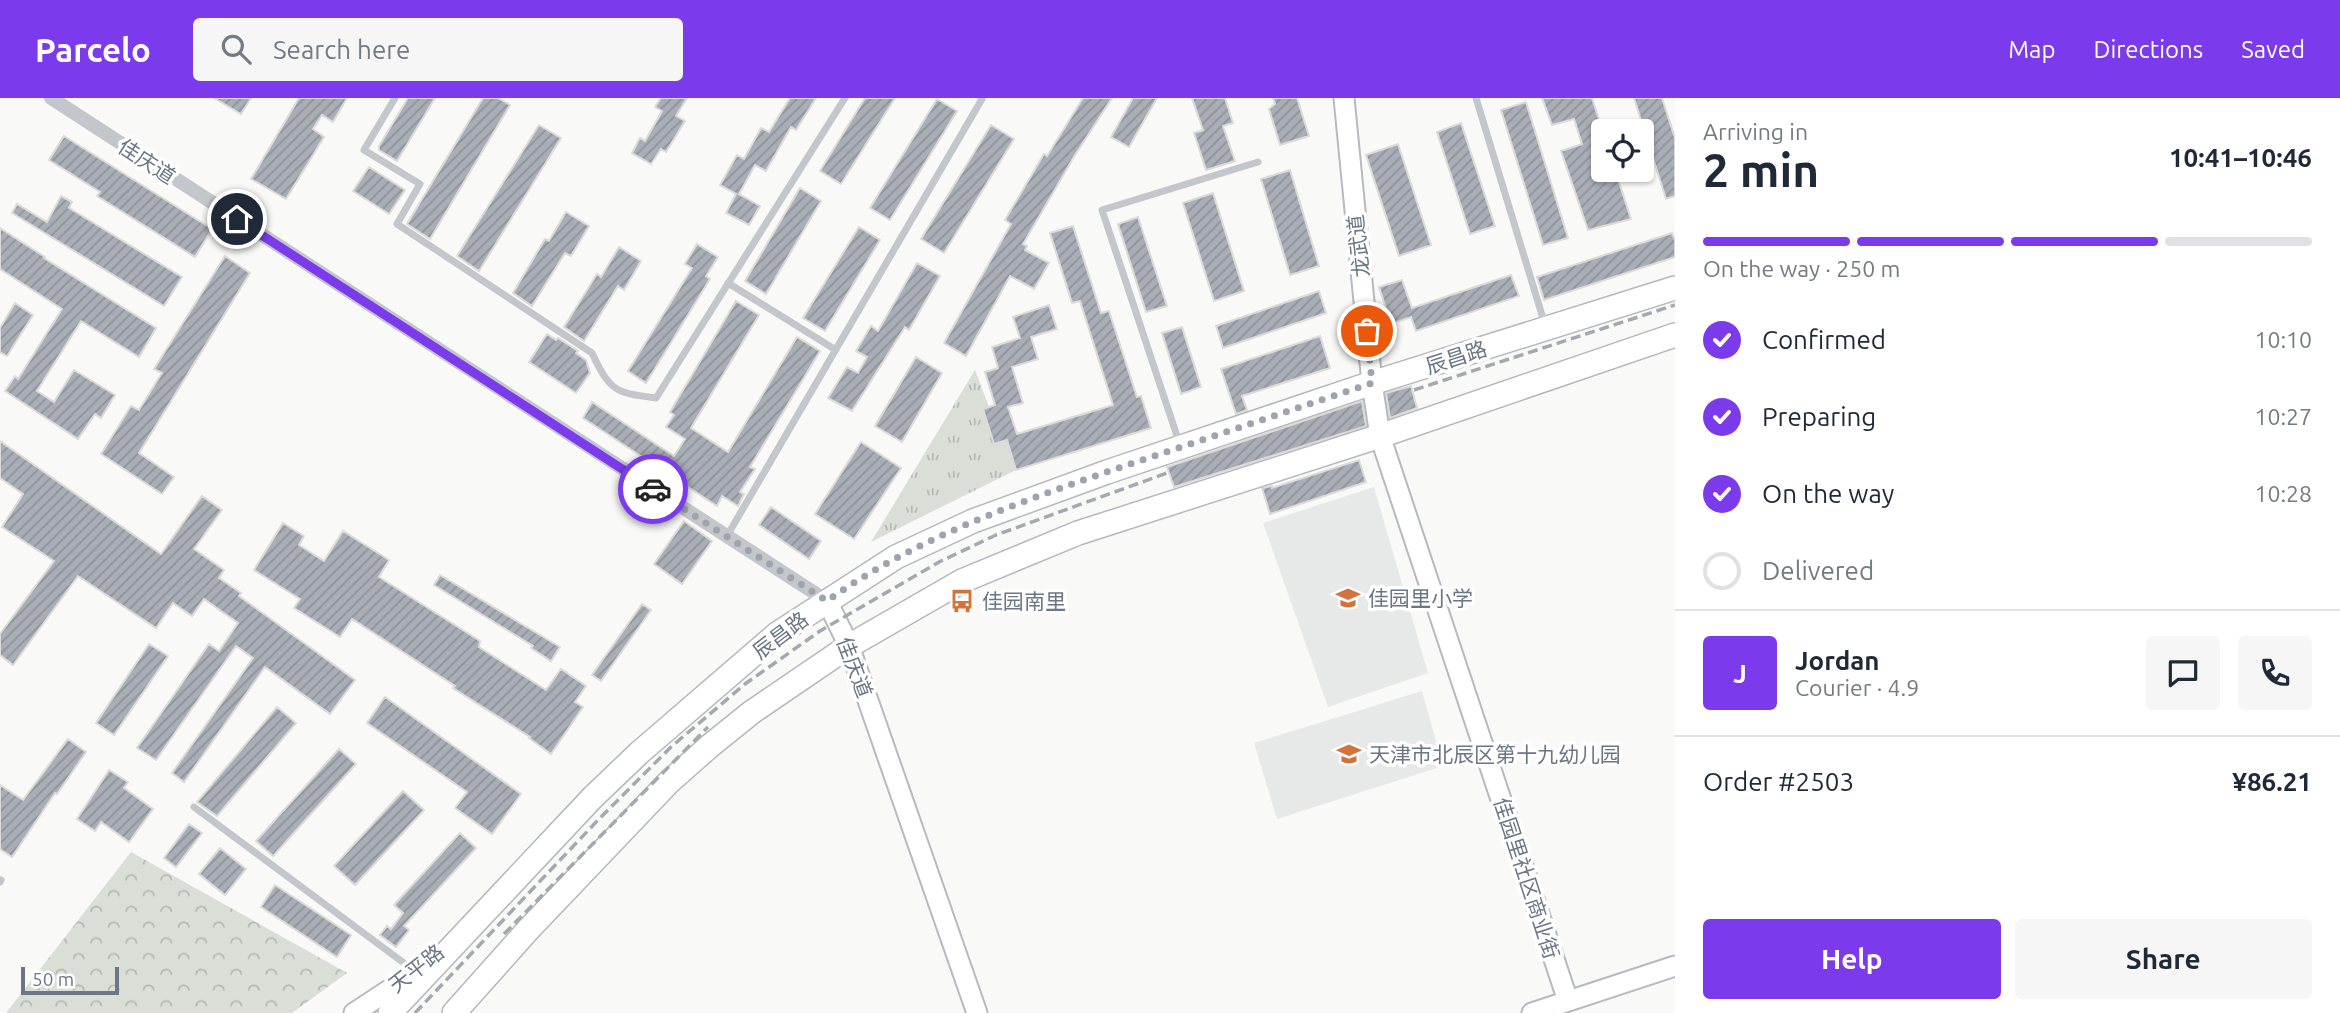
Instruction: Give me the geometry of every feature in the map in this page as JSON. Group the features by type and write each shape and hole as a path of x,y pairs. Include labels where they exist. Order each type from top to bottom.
{"main road":[{"name":"辰昌路","path":"390,1013 476,919 639,753 777,634 896,557 972,521 1181,447 1372,383 1675,288"},
{"path":"454,1013 527,931 669,782 752,712 849,646 962,581 1078,533 1380,436 1675,335"}],"street":[{"name":"佳庆道","path":"51,98 827,601 849,646 977,1013"},
{"name":"龙武道","path":"1344,98 1372,383 1380,436"},
{"name":"佳园里社区商业街","path":"1380,436 1568,1001"},
{"name":"天平路","path":"354,1013 414,971 476,919"},
{"path":"1532,1013 1675,966"},
{"path":"460,1013 474,992"}],"lane":[{"path":"395,98 364,150 420,184 397,223 592,354 605,380 625,394 656,398 845,98"},
{"path":"727,537 981,98"},
{"path":"1476,98 1546,328"},
{"path":"1181,447 1102,210 1258,162"},
{"path":"728,283 836,350"},
{"path":"194,807 414,971"}],"shaded area":[{"name":"佳园里小学","path":"1374,487 1428,673 1328,707 1263,523"},
{"name":"天津市北辰区第十九幼儿园","path":"1422,691 1443,766 1277,819 1254,743"}],"green space":[{"path":"975,370 989,407 983,410 994,444 1007,440 1016,470 871,542"},
{"path":"131,852 347,973 292,1013 6,1013"}],"building":[{"path":"214,98 251,98 241,114"},
{"path":"299,98 347,98 333,122 322,115 313,129 324,137 286,199 251,179"},
{"path":"408,98 435,98 397,161 379,150 379,146"},
{"path":"483,98 498,98 510,105 430,239 407,224"},
{"path":"661,98 687,98 676,116 685,121 666,152 661,149 651,164 632,153 640,138 645,141 662,111 655,107"},
{"path":"790,98 816,98 796,130 791,127 766,171 755,165 739,194 760,206 749,225 726,213 736,194 720,185 737,155 744,159 761,128 769,132"},
{"path":"865,98 895,98 841,184 820,171"},
{"path":"1083,98 1112,98 1023,244 1027,246 1025,250 1049,263 1034,289 1010,276 966,356 944,343 1011,224 1005,220 1044,154 1047,156"},
{"path":"1133,98 1157,98 1129,147 1111,137"},
{"path":"1192,98 1225,98 1233,123 1223,126 1235,161 1206,170 1194,133 1203,130"},
{"path":"1273,98 1297,98 1309,136 1280,145 1269,109 1275,104"},
{"path":"1542,98 1592,98 1599,119 1591,119 1591,182 1619,182 1631,219 1588,230 1561,151 1582,144 1574,119 1552,125"},
{"path":"1634,98 1662,98 1675,138 1675,196 1666,199 1654,161 1654,119 1641,119"},
{"path":"937,99 957,111 890,220 870,208"},
{"path":"1526,102 1568,238 1543,245 1501,110"},
{"path":"1461,123 1495,226 1470,234 1437,132"},
{"path":"539,125 561,138 479,271 457,256"},
{"path":"991,125 1014,139 944,253 921,239"},
{"path":"64,136 212,229 195,257 97,196 100,192 49,160"},
{"path":"1398,144 1431,245 1399,256 1366,155"},
{"path":"369,167 405,190 389,214 353,191"},
{"path":"1290,170 1319,266 1290,275 1261,179"},
{"path":"800,188 821,201 766,294 745,281"},
{"path":"1213,193 1244,291 1214,301 1183,203"},
{"path":"61,196 72,202 69,208 182,277 164,306 12,213 17,204 47,222"},
{"path":"566,212 589,226 571,256 565,253 532,306 513,293 545,239 549,241"},
{"path":"1138,217 1167,306 1146,312 1118,224"},
{"path":"1073,226 1101,313 1109,311 1137,397 1141,396 1151,428 1016,470 1007,440 994,444 983,409 995,405 985,372 998,368 992,347 1020,338 1013,317 1049,305 1057,329 1031,337 1038,359 1012,367 1023,403 1008,407 1017,434 1113,405 1080,301 1072,303 1050,233"},
{"path":"859,227 880,240 825,331 803,318"},
{"path":"0,228 156,328 139,357 81,321 37,391 54,402 74,370 115,395 101,418 95,414 78,439 5,391 15,376 18,379 62,309 0,269"},
{"path":"1672,233 1675,240 1675,257 1544,300 1537,277"},
{"path":"697,244 718,257 706,276 710,279 646,383 628,371 692,268 685,264"},
{"path":"619,247 641,261 624,290 618,286 584,341 564,327 597,274 601,277"},
{"path":"225,256 250,273 139,453 174,477 162,494 101,454 131,406 139,410 162,373 154,369"},
{"path":"917,263 940,276 909,330 905,327 852,411 828,398 847,367 858,373 867,357 856,351 871,326 878,331"},
{"path":"1511,275 1519,296 1416,331 1411,317 1391,324 1379,287 1402,280 1412,308"},
{"path":"1319,291 1326,313 1223,348 1216,326"},
{"path":"736,301 759,315 691,428 728,452 797,337 820,351 750,467 755,469 740,492 744,494 738,506 722,496 717,506 583,418 592,402 674,456 685,439 666,427 674,415 670,412"},
{"path":"15,303 33,315 7,356 0,352 0,328"},
{"path":"1182,327 1201,387 1181,394 1162,333"},
{"path":"547,334 578,351 576,353 586,360 590,373 576,393 529,362"},
{"path":"1320,336 1330,368 1242,396 1247,410 1236,414 1221,369"},
{"path":"916,357 942,373 902,442 875,426"},
{"path":"1411,386 1417,408 1390,418 1386,393"},
{"path":"1362,401 1366,426 1174,487 1167,467"},
{"path":"0,441 161,554 202,496 222,510 194,549 224,570 219,578 241,593 239,596 355,680 330,714 265,667 184,782 172,773 253,658 236,646 156,760 137,748 209,644 219,651 238,623 204,599 192,616 173,603 156,628 78,576 13,665 0,655 0,634 54,561 2,527 23,494 0,478"},
{"path":"861,442 901,468 854,539 815,514"},
{"path":"1359,460 1366,482 1270,514 1262,488 1272,488"},
{"path":"771,507 821,541 809,559 759,525"},
{"path":"684,521 712,541 682,584 654,564"},
{"path":"283,523 304,536 299,545 324,561 343,531 389,560 379,577 480,641 479,647 546,690 561,669 586,686 575,702 583,707 551,754 530,737 453,688 455,686 352,619 340,637 294,608 300,599 254,570"},
{"path":"440,575 560,647 551,661 531,648 533,646 434,585"},
{"path":"642,604 651,610 601,681 592,675"},
{"path":"149,644 168,656 114,735 96,723"},
{"path":"385,697 521,794 492,834 455,808 467,792 367,723"},
{"path":"277,707 296,723 217,816 197,802"},
{"path":"68,739 86,752 12,857 0,849 0,785 23,800"},
{"path":"339,749 356,764 273,856 256,841"},
{"path":"109,770 128,782 124,788 153,809 129,842 101,822 95,831 77,819"},
{"path":"403,791 424,810 355,885 334,866"},
{"path":"189,824 202,833 176,867 164,858"},
{"path":"460,833 476,848 404,926 409,930 396,947 380,935 387,926 391,929 403,913 394,905"},
{"path":"220,848 246,869 225,895 199,874"},
{"path":"275,885 351,935 337,957 261,907"}],"railway":[{"path":"1414,390 1675,305"},
{"path":"415,1013 671,747 745,684 820,631 939,562 996,535 1167,473"},
{"path":"504,934 708,727"}],"way so far":[{"path":"653,489 827,601 896,557 972,521 1107,472 1372,383 1367,331"}],"place":[{"name":"佳园里小学","path":"1348,598"},
{"name":"佳园南里","path":"962,601"},
{"name":"天津市北辰区第十九幼儿园","path":"1349,754"}],"route":[{"path":"237,219 653,489"}]}
